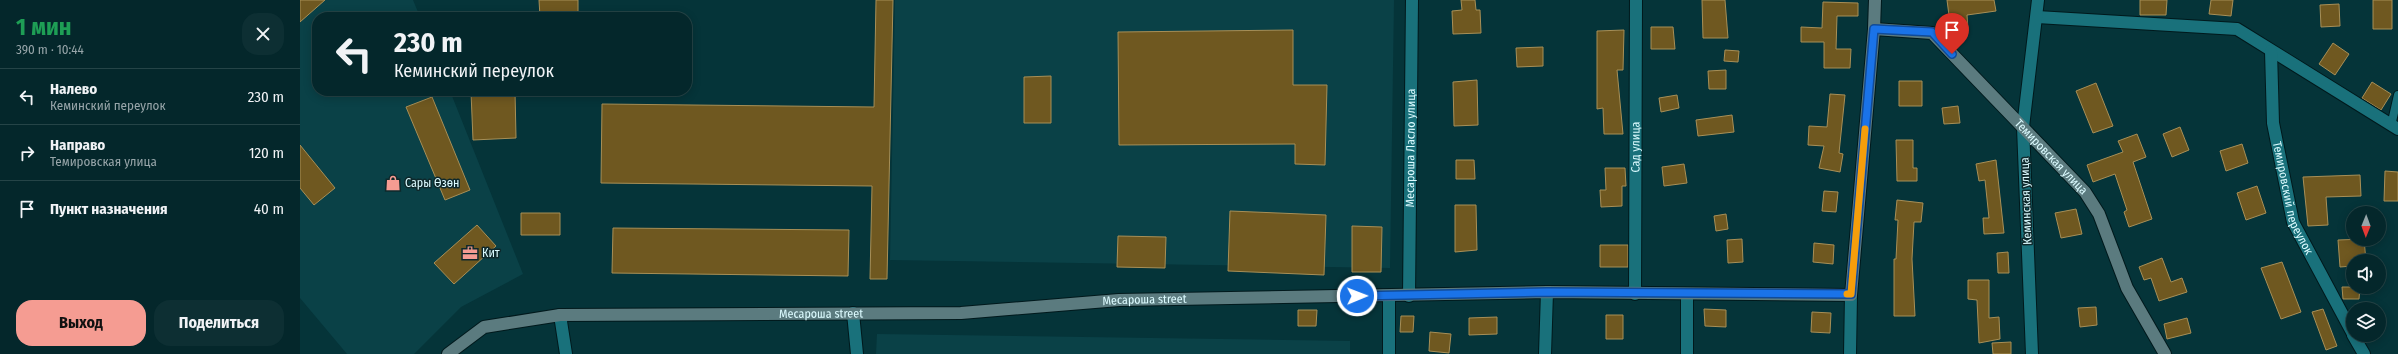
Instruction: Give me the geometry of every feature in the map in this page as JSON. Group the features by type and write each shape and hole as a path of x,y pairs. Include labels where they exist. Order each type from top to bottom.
{"street":[{"name":"Месароша Ласло улица","path":"1409,296 1412,0"},
{"name":"Сад улица","path":"1635,294 1636,0"},
{"path":"1850,354 1851,294 1874,29 1875,0"},
{"name":"Кеминская улица","path":"2032,354 2023,127 2038,0"},
{"path":"2037,16 2238,29 2394,128"},
{"name":"Темировская улица","path":"1874,29 1932,32 2085,192 2099,214 2127,288 2166,354"},
{"name":"Темировский переулок","path":"2271,51 2273,123 2293,222 2346,322"},
{"name":"Месароша street","path":"448,354 484,327 560,315 961,312 1118,300 1409,296 1547,292 1635,294 1851,294"},
{"path":"1545,354 1547,292"},
{"path":"1687,294 1687,354"},
{"path":"1388,296 1389,354"},
{"path":"853,313 857,354"},
{"path":"560,315 566,354"},
{"name":"Темировский переулок","path":"2357,342 2364,354"}],"lane":[{"path":"2394,128 2398,95"}],"shaded area":[{"name":"Сары Өзөн","path":"300,0 413,0 418,12 312,12 312,96 452,96 523,274 461,307 414,354 347,354 300,298"},
{"path":"895,0 1394,0 1390,268 890,260"},
{"path":"877,334 1350,341 1350,354 876,354"}],"building":[{"path":"300,0 325,0 300,22"},
{"path":"539,0 578,0 578,12 540,12"},
{"path":"876,0 893,0 887,279 870,279 872,186 601,183 602,104 874,107"},
{"path":"1461,0 1475,0 1476,10 1480,10 1481,33 1453,34 1452,11 1462,10"},
{"path":"1702,0 1725,0 1728,38 1703,38"},
{"path":"1947,0 1994,0 1996,11 1967,15 1968,29 1951,31"},
{"path":"2140,0 2167,0 2166,15 2140,15"},
{"path":"2211,0 2233,0 2231,16 2209,14"},
{"path":"2373,0 2392,0 2392,29 2373,29"},
{"path":"1823,2 1858,3 1858,16 1837,16 1836,49 1851,49 1850,68 1824,68 1824,42 1801,42 1801,27 1822,28"},
{"path":"2339,4 2340,26 2321,27 2320,5"},
{"path":"1651,27 1673,27 1675,49 1651,49"},
{"path":"1293,30 1293,85 1327,85 1325,165 1295,164 1295,144 1119,145 1118,32"},
{"path":"1624,30 1623,70 1617,70 1623,134 1604,134 1603,108 1597,109 1597,31"},
{"path":"2333,43 2349,54 2335,75 2319,64"},
{"path":"1543,47 1543,66 1517,67 1516,48"},
{"path":"1725,50 1739,51 1738,62 1724,61"},
{"path":"1726,70 1726,89 1709,89 1708,71"},
{"path":"1051,76 1051,123 1024,123 1024,77"},
{"path":"1477,80 1478,125 1454,126 1453,82"},
{"path":"1899,81 1922,81 1922,106 1899,106"},
{"path":"2372,82 2391,94 2381,110 2362,98"},
{"path":"2096,83 2113,126 2093,133 2076,91"},
{"path":"1830,94 1845,95 1839,153 1843,154 1840,172 1819,168 1824,146 1808,145 1809,126 1827,127"},
{"path":"1677,95 1679,108 1661,112 1659,98"},
{"path":"471,96 515,96 516,138 473,140"},
{"path":"432,97 470,190 445,200 406,107"},
{"path":"1958,106 1960,123 1944,124 1942,108"},
{"path":"1732,115 1734,132 1698,136 1696,120"},
{"path":"2180,127 2189,150 2172,157 2163,134"},
{"path":"2137,134 2146,157 2133,162 2152,219 2129,227 2124,212 2127,210 2115,174 2093,182 2087,165 2123,152 2118,141"},
{"path":"1896,140 1913,140 1913,168 1917,168 1917,181 1897,181"},
{"path":"2242,144 2248,163 2226,171 2220,151"},
{"path":"300,145 335,188 314,205 300,188"},
{"path":"1456,160 1474,160 1475,179 1456,179"},
{"path":"1996,160 2004,233 1984,234 1983,218 1989,218 1985,180 1979,181 1976,164"},
{"path":"1684,164 1687,183 1664,186 1662,167"},
{"path":"1605,168 1625,168 1626,186 1622,186 1622,206 1601,207 1600,190 1606,190"},
{"path":"2385,171 2398,172 2398,201 2384,201"},
{"path":"2360,175 2361,196 2326,197 2328,225 2308,226 2303,177"},
{"path":"2257,186 2266,213 2246,220 2237,193"},
{"path":"1824,191 1838,192 1836,212 1822,211"},
{"path":"1897,200 1923,203 1921,222 1914,222 1912,259 1915,316 1894,316 1894,259 1896,259 1898,220 1895,220"},
{"path":"1455,205 1476,205 1477,250 1455,252"},
{"path":"2076,209 2082,234 2061,238 2055,213"},
{"path":"1230,211 1326,215 1324,275 1228,271"},
{"path":"521,213 560,213 560,235 521,235"},
{"path":"1726,214 1728,229 1716,231 1714,216"},
{"path":"477,225 496,246 454,284 434,263"},
{"path":"1352,226 1382,227 1381,272 1352,272"},
{"path":"613,228 849,230 848,276 612,273"},
{"path":"1118,236 1166,237 1165,268 1117,267"},
{"path":"1742,239 1743,262 1728,263 1727,240"},
{"path":"2338,240 2346,240 2346,246 2365,246 2365,254 2346,254 2346,267 2340,267"},
{"path":"1814,243 1834,245 1833,264 1813,262"},
{"path":"1600,245 1628,245 1628,267 1600,267"},
{"path":"2008,252 2009,273 1998,273 1997,253"},
{"path":"2162,258 2171,282 2182,278 2187,292 2159,301 2151,278 2144,280 2139,267"},
{"path":"2282,262 2301,312 2281,319 2261,268"},
{"path":"1968,280 1989,280 1989,318 1999,317 2000,339 1979,343 1977,300 1968,299"},
{"path":"2342,287 2346,287 2346,294 2359,294 2359,299 2343,299"},
{"path":"2096,307 2097,325 2080,327 2078,308"},
{"path":"1704,309 1726,310 1726,327 1705,326"},
{"path":"2323,309 2337,346 2326,350 2312,312"},
{"path":"1298,310 1317,310 1316,326 1298,326"},
{"path":"1812,312 1831,313 1830,333 1811,332"},
{"path":"1606,315 1623,315 1623,339 1606,339"},
{"path":"1401,316 1414,316 1413,332 1400,332"},
{"path":"1497,317 1497,334 1469,335 1469,318"},
{"path":"2187,318 2191,333 2167,339 2164,324"},
{"path":"1430,332 1451,334 1449,353 1429,351"},
{"path":"2011,342 2011,354 1993,354 1992,343"}],"slow traffic":[{"path":"1847,294 1851,294 1865,129"}],"place":[{"name":"Сары Өзөн","path":"393,183"},
{"name":"Кит","path":"470,253"}],"route":[{"path":"1357,296 1547,292 1635,294 1851,294 1874,29 1932,32 1952,54"}]}
